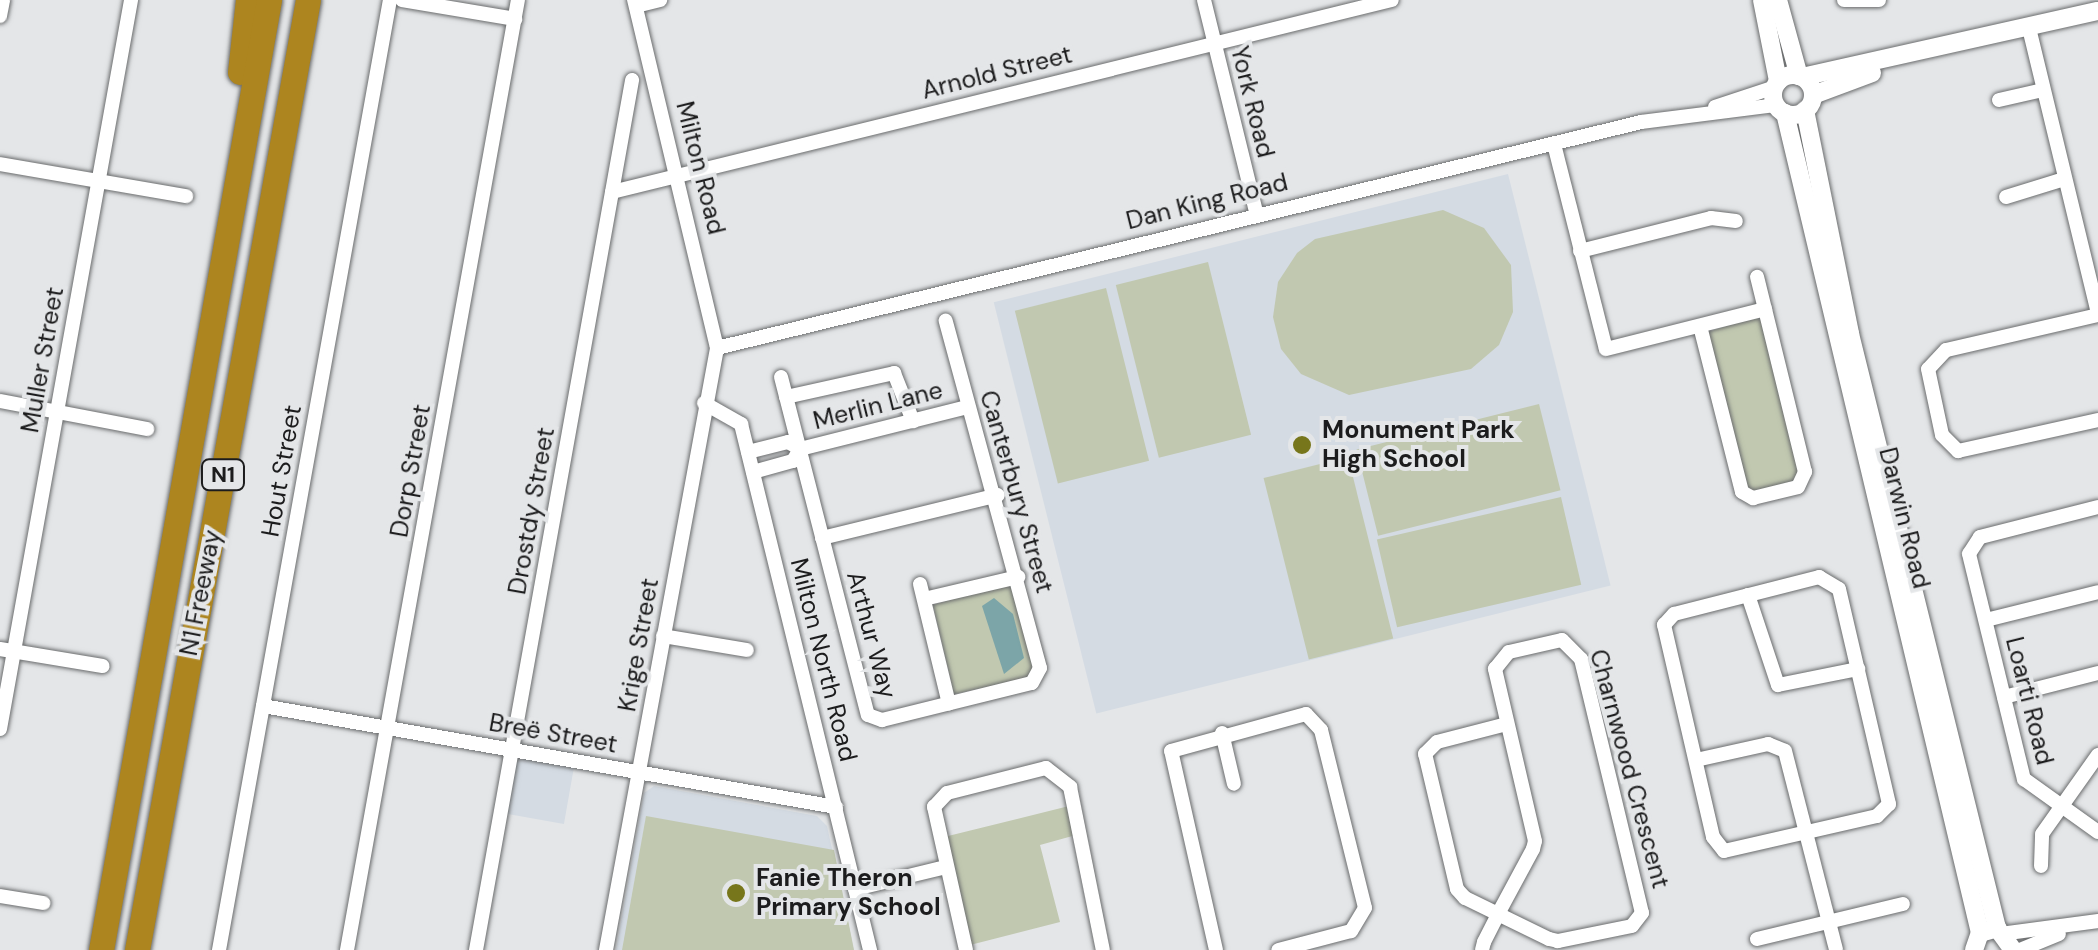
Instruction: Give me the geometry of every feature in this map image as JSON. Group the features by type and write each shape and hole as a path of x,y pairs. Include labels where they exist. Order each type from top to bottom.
{"highway":[{"path":"227,226 248,0"},
{"name":"N1 Freeway","path":"100,950 268,0"},
{"name":"N1 Freeway","path":"137,950 274,206 308,0"},
{"path":"274,206 322,0"}],"street":[{"path":"0,16 3,0"},
{"name":"Muller Street","path":"0,728 7,650 56,412 130,0"},
{"name":"Hout Street","path":"219,950 390,0"},
{"path":"402,0 514,19"},
{"name":"Dorp Street","path":"347,950 518,0"},
{"path":"635,3 660,0"},
{"name":"York Road","path":"1204,0 1257,215"},
{"name":"Arnold Street","path":"612,192 1392,0"},
{"name":"Darwin Road","path":"1762,0 1778,97 1990,942"},
{"path":"1778,0 1800,77"},
{"path":"1844,0 1878,0"},
{"name":"Milton Road","path":"635,3 718,348"},
{"path":"1778,97 1800,77 1914,55 2098,11"},
{"path":"2029,28 2098,314 1946,350 1928,369 1942,434 1958,451 2098,420"},
{"path":"1778,97 1809,103 1914,55"},
{"name":"Darwin Road","path":"1800,77 1809,103 1850,334 1990,942"},
{"name":"Drostdy Street","path":"476,950 632,80"},
{"path":"2000,100 2043,90"},
{"name":"Dan King Road","path":"718,348 1554,144 1778,97"},
{"path":"1554,144 1606,349 1765,310"},
{"path":"0,164 186,196"},
{"path":"2006,197 2064,179"},
{"path":"1580,251 1711,218 1736,221"},
{"path":"1700,326 1740,489 1753,498 1795,488 1805,472 1757,277"},
{"name":"Canterbury Street","path":"946,321 968,407 998,495 1040,674"},
{"name":"Krige Street","path":"606,950 704,403 718,348"},
{"path":"786,397 894,373 913,421"},
{"name":"Arthur Way","path":"782,378 868,715 882,720 949,704 1040,674"},
{"path":"0,402 147,429"},
{"name":"Milton North Road","path":"704,403 739,420 870,950"},
{"name":"Merlin Lane","path":"748,452 788,442 800,449 968,407"},
{"name":"Merlin Lane","path":"753,472 793,461 800,449"},
{"path":"822,538 998,495"},
{"name":"Loarti Road","path":"2098,507 1971,545 2028,787 2098,832"},
{"path":"949,704 922,592 1018,577"},
{"path":"1830,579 1858,669 1889,804 1877,816 1807,834 1720,848 1664,625 1674,614 1748,596 1830,579"},
{"path":"1986,620 2098,592"},
{"path":"1748,596 1778,684 1858,669"},
{"path":"663,636 747,650"},
{"name":"Charnwood Crescent","path":"1562,640 1575,646 1642,913 1632,926 1565,941 1498,914 1535,841 1496,679 1502,657 1562,640"},
{"path":"7,650 103,666"},
{"path":"2004,697 2098,673"},
{"name":"Breë Street","path":"263,706 836,807"},
{"path":"1216,950 1169,756 1178,744 1302,714 1321,730 1364,913 1351,932 1278,950"},
{"path":"1482,950 1498,914 1454,883 1425,754 1437,742 1507,724"},
{"path":"1222,733 1234,784"},
{"path":"1696,760 1768,744 1782,748 1836,950"},
{"path":"2041,866 2039,844 2058,808 2098,756"},
{"path":"966,950 933,811 939,798 1040,768 1058,771 1074,802 1103,950"},
{"path":"855,889 946,866"},
{"path":"0,896 43,903"},
{"path":"1757,939 1904,904"},
{"path":"1990,942 2091,923"}],"shaded area":[{"name":"Monument Park High School","path":"1508,174 1611,585 1096,714 994,302"},
{"path":"513,750 575,761 564,824 502,813"},
{"name":"Fanie Theron Primary School","path":"654,786 817,816 827,826 854,950 616,950 644,793"}],"green space":[{"path":"1443,210 1484,228 1511,265 1513,312 1499,345 1471,369 1349,395 1301,374 1281,349 1273,317 1278,282 1297,253 1315,239"},
{"path":"1208,262 1251,435 1159,458 1116,285"},
{"path":"1106,288 1149,461 1058,483 1015,311"},
{"path":"1754,317 1762,321 1801,474 1796,482 1749,492 1708,332"},
{"path":"1539,404 1561,490 1378,536 1357,449"},
{"path":"1348,457 1393,638 1309,659 1264,478"},
{"path":"1561,497 1581,585 1397,627 1377,540"},
{"path":"1003,584 1012,586 1036,668 1030,678 954,694 933,605"},
{"path":"1069,806 1076,835 1040,845 1060,922 970,945 944,837"},
{"name":"Fanie Theron Primary School","path":"646,816 834,850 854,950 622,950"}],"water":[{"path":"994,598 1013,614 1024,658 1004,674 982,606"}],"place":[{"name":"Monument Park High School","path":"1302,445"},
{"name":"Fanie Theron Primary School","path":"736,893"}]}
